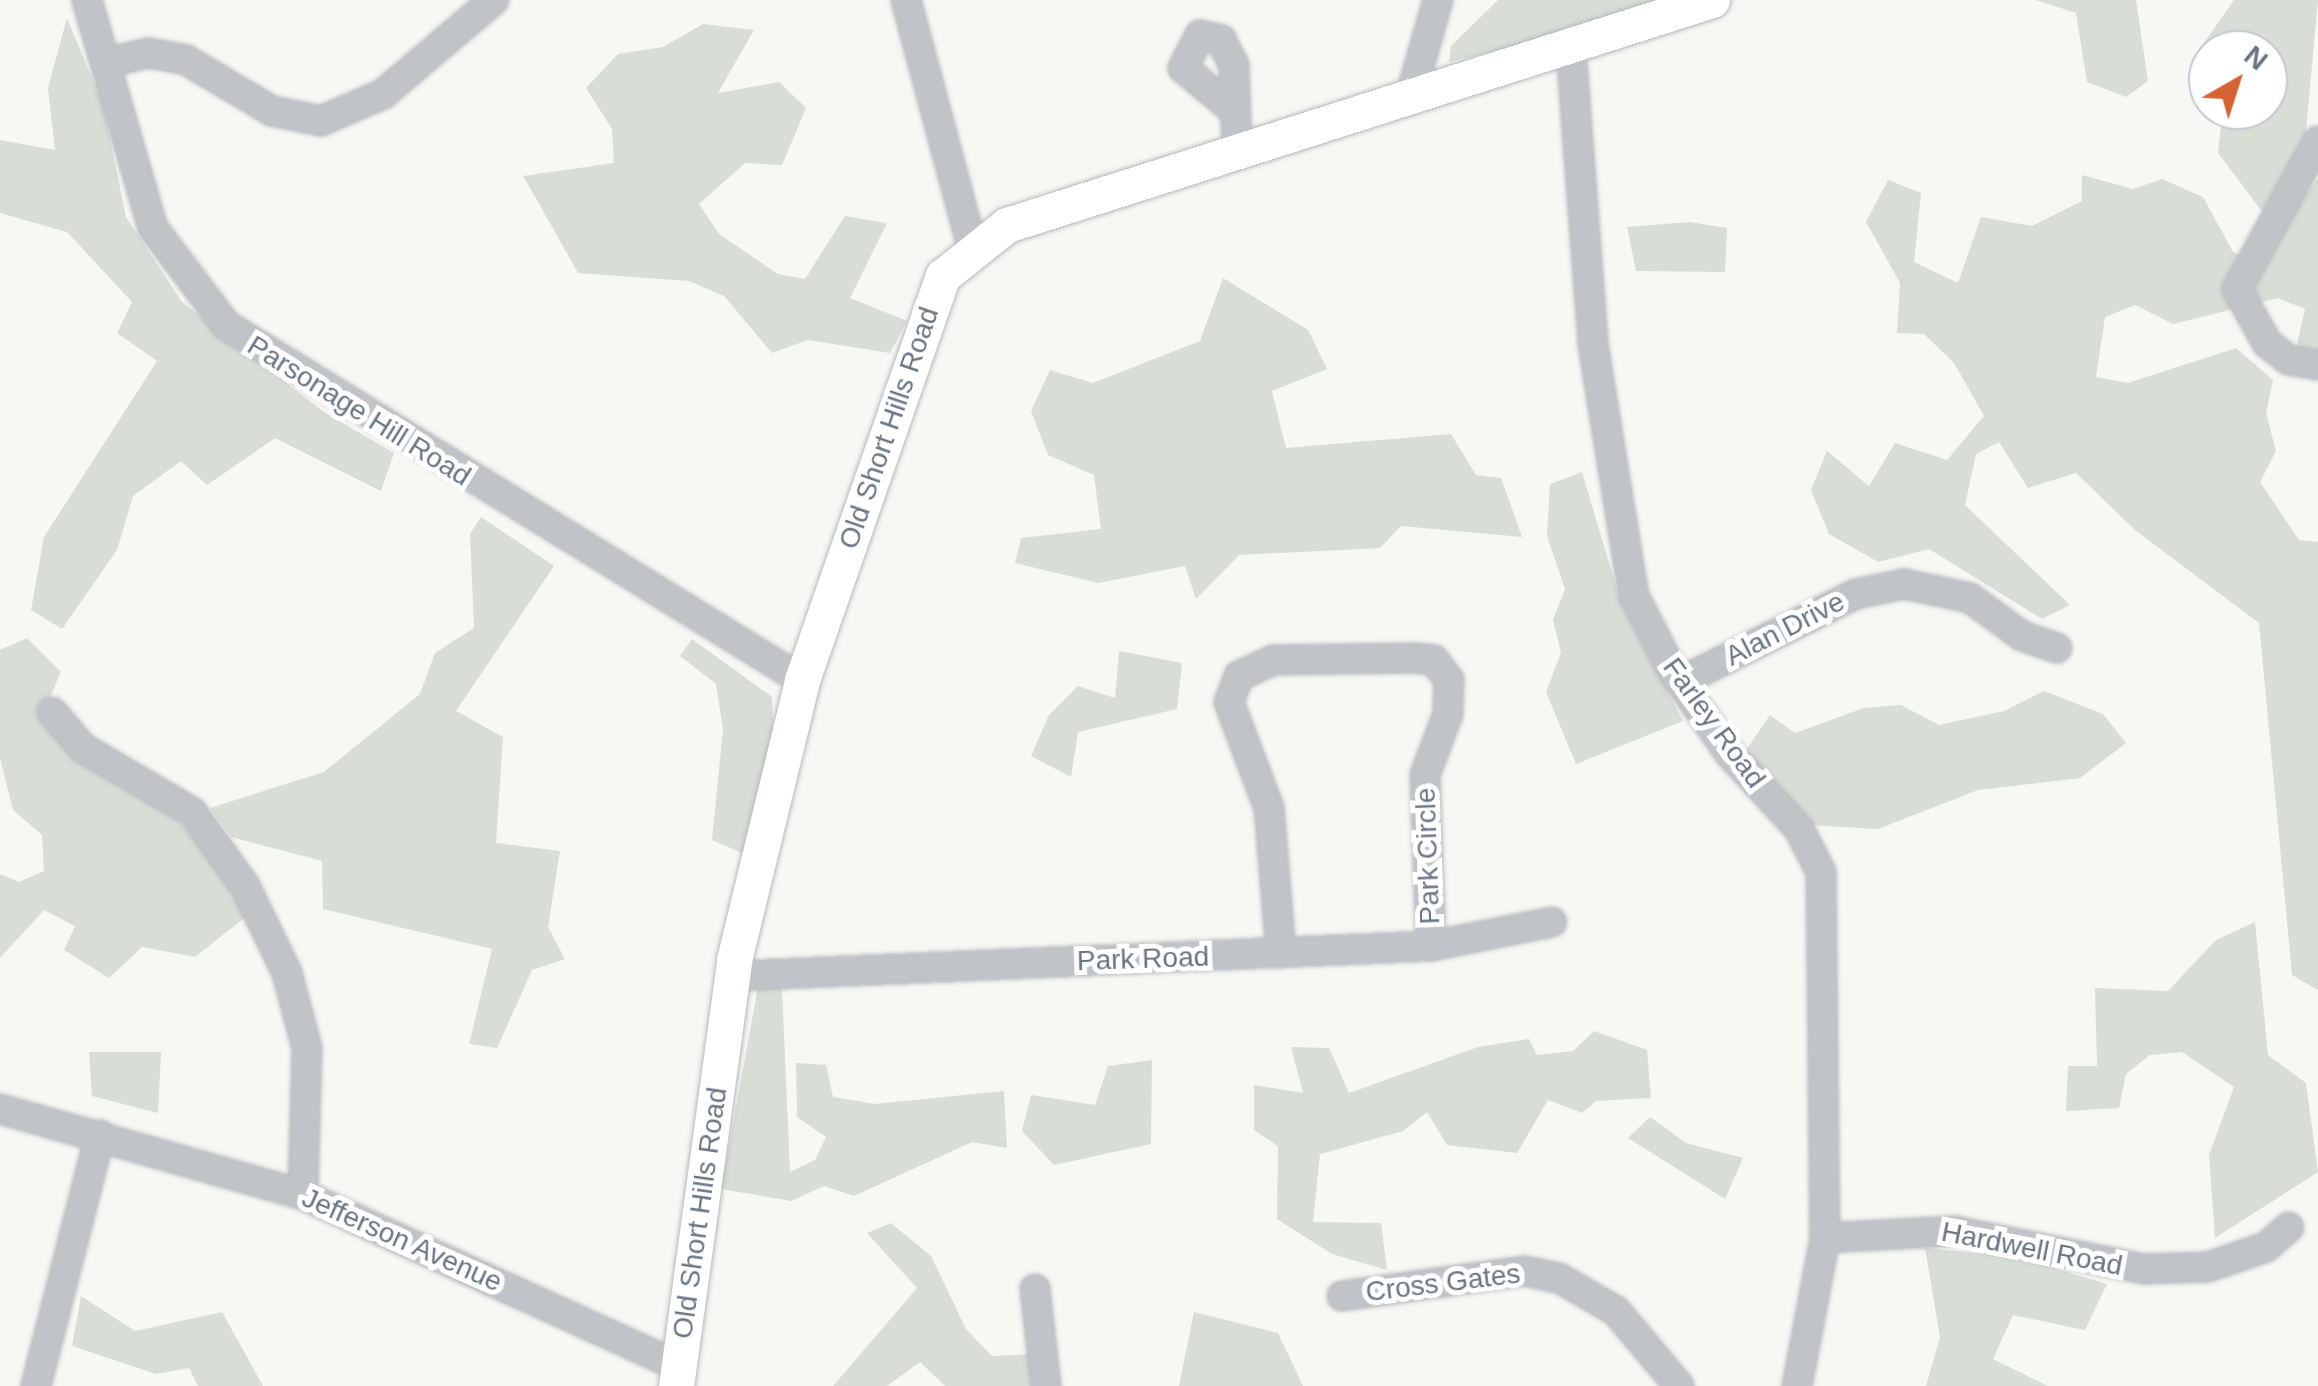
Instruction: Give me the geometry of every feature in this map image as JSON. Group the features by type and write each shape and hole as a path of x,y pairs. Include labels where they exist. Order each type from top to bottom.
{"main road":[{"name":"Old Short Hills Road","path":"678,1376 732,976 802,680 928,307 972,246 1007,225 1412,91 1571,48 1712,0"}],"street":[{"name":"Parsonage Hill Road","path":"87,0 153,228 226,325 802,680"},
{"path":"906,0 972,246"},
{"path":"1412,91 1438,0"},
{"path":"105,63 148,53 186,60 272,111 321,121 383,94 485,3"},
{"name":"Farley Road","path":"1571,48 1593,344 1619,527 1634,596 1680,682 1800,829 1821,872 1825,1238 1797,1386"},
{"path":"1230,108 1236,149"},
{"path":"2318,141 2241,270 2239,304 2251,325 2289,360 2318,365"},
{"name":"Alan Drive","path":"1680,682 1856,594 1904,584 1970,598 2010,629 2057,648"},
{"name":"Park Circle","path":"1281,953 1268,808 1228,702 1239,676 1274,660 1434,660 1449,680 1448,714 1425,775 1431,946"},
{"path":"52,712 83,748 192,812 245,886 286,973 307,1048 303,1194"},
{"name":"Park Road","path":"732,976 1431,946 1552,922"},
{"name":"Jefferson Avenue","path":"0,1109 303,1194 678,1376"},
{"path":"36,1386 100,1134"},
{"name":"Hardwell Road","path":"1825,1238 1954,1231 2145,1269 2208,1267 2266,1247 2288,1228"},
{"name":"Cross Gates","path":"1342,1296 1525,1270 1559,1278 1616,1312 1679,1386"},
{"path":"1034,1289 1046,1386"}],"shaded area":[{"path":"1498,0 1665,0 1630,19 1449,62 1451,46"},
{"path":"2036,0 2136,0 2148,81 2126,97 2087,82 2076,13"},
{"path":"2234,0 2318,0 2303,164 2264,214 2218,153 2221,130 2288,130 2288,30 2213,30"},
{"path":"67,18 103,105 126,217 182,302 324,412 394,453 381,491 275,438 207,485 181,461 133,496 117,550 62,629 31,610 44,537 157,361 117,333 132,302 67,232 0,213 0,140 55,150 48,88"},
{"path":"703,24 754,30 718,93 779,82 806,108 782,165 745,163 699,204 719,234 778,274 805,279 845,216 887,223 850,298 907,321 890,353 808,340 772,353 724,296 689,281 578,273 523,176 614,163 612,129 586,88 618,54 663,47"},
{"path":"2082,175 2133,189 2162,179 2203,197 2233,252 2256,260 2318,178 2318,356 2296,349 2305,309 2278,298 2173,324 2135,305 2105,317 2096,377 2128,383 2236,348 2273,380 2266,413 2276,451 2260,482 2299,540 2318,542 2318,990 2292,975 2259,623 2135,530 2076,473 2028,488 1999,442 1976,454 1965,505 2070,605 2042,619 1929,549 1878,562 1829,534 1811,490 1827,451 1869,486 1895,443 1947,460 1984,416 1954,363 1924,334 1897,333 1900,283 1866,222 1888,180 1921,193 1914,262 1958,283 1981,217 2032,226 2082,201"},
{"path":"1690,222 1727,228 1725,272 1636,271 1627,227"},
{"path":"1223,278 1308,330 1327,369 1272,391 1286,448 1451,434 1476,475 1501,478 1522,537 1401,526 1380,548 1239,555 1196,599 1185,566 1098,583 1015,563 1021,538 1101,529 1094,475 1048,455 1031,411 1050,370 1093,383 1200,341"},
{"path":"1582,472 1621,603 1683,721 1576,764 1546,692 1561,653 1553,620 1565,589 1547,536 1550,484"},
{"path":"481,517 554,566 456,711 503,737 496,843 560,851 548,927 565,959 532,970 497,1048 469,1044 492,949 323,909 322,861 231,837 210,808 324,772 420,694 435,653 474,628 470,534"},
{"path":"27,638 61,672 41,719 145,781 253,911 195,957 142,947 109,978 64,950 75,926 44,910 0,958 0,874 19,882 44,871 42,835 13,810 0,758 0,650"},
{"path":"692,639 772,697 774,738 749,856 712,840 723,729 716,684 680,656"},
{"path":"1119,651 1182,663 1177,709 1078,732 1071,777 1031,756 1049,715 1078,686 1115,698"},
{"path":"2044,691 2103,714 2126,743 2080,778 1978,790 1878,829 1807,825 1744,753 1770,715 1795,733 1864,708 1901,705 1939,725 2004,711"},
{"path":"2255,922 2268,1055 2306,1083 2318,1172 2215,1238 2209,1155 2234,1087 2182,1052 2150,1055 2126,1074 2119,1108 2066,1111 2068,1066 2097,1066 2095,988 2168,991 2216,940"},
{"path":"758,987 782,988 790,1172 815,1160 826,1137 797,1117 796,1063 826,1065 833,1097 875,1104 1004,1091 1007,1148 972,1142 854,1196 824,1186 791,1201 721,1189"},
{"path":"1594,1031 1647,1050 1651,1098 1596,1101 1582,1113 1548,1100 1517,1153 1447,1145 1427,1112 1403,1131 1320,1154 1313,1222 1381,1223 1387,1270 1332,1254 1277,1219 1278,1146 1254,1130 1254,1085 1303,1093 1291,1047 1329,1048 1349,1093 1478,1047 1529,1039 1537,1055 1573,1051"},
{"path":"89,1052 161,1052 158,1113 92,1096"},
{"path":"1152,1060 1151,1144 1054,1165 1022,1131 1031,1095 1095,1105 1108,1066"},
{"path":"1650,1117 1686,1143 1743,1158 1725,1199 1628,1138"},
{"path":"891,1223 931,1256 966,1329 992,1356 1031,1354 1032,1386 945,1386 920,1362 887,1386 833,1386 917,1288 867,1233"},
{"path":"1925,1248 2017,1257 2107,1284 2085,1330 2013,1315 1993,1359 2048,1386 1926,1386 1940,1337"},
{"path":"81,1296 135,1331 222,1312 263,1386 198,1386 189,1368 156,1374 72,1346"},
{"path":"1194,1312 1278,1333 1303,1386 1179,1386"}]}
